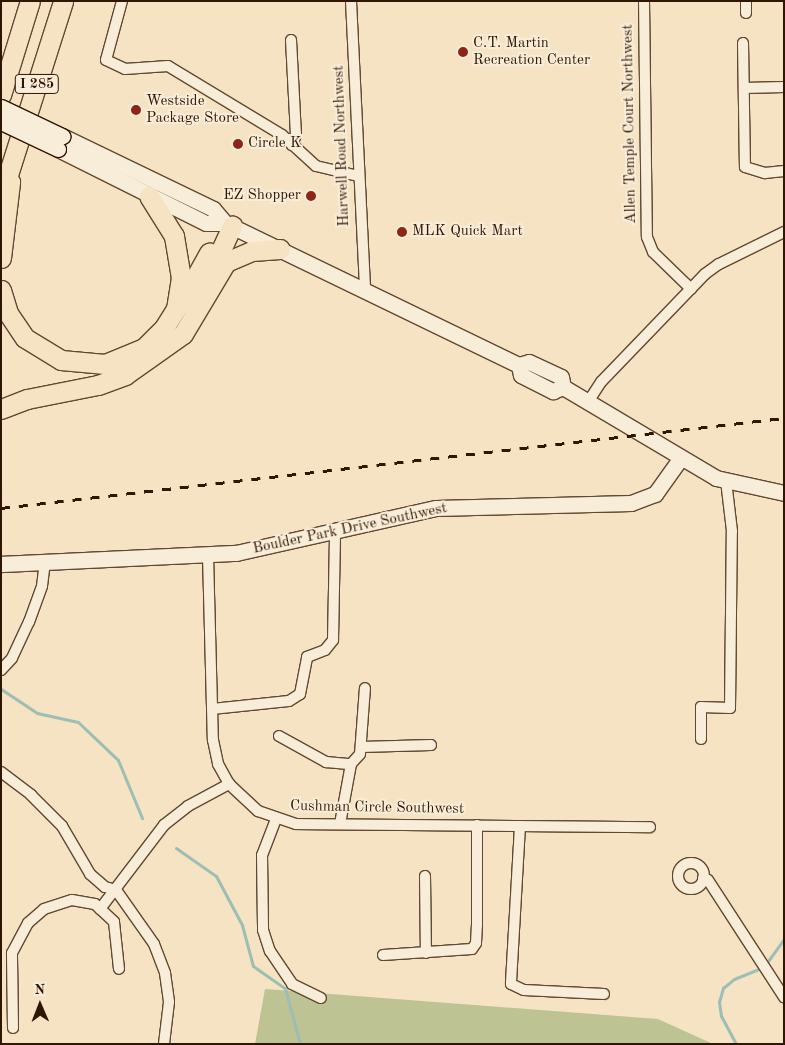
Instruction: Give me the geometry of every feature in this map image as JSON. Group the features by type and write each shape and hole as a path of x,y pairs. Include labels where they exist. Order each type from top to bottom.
{"highway":[{"name":"I 285","path":"1,95 30,1"},
{"path":"8,73 36,1"},
{"name":"I 285","path":"1,197 63,1"},
{"path":"1,258 11,168"},
{"path":"149,196 169,224 178,250 181,278 176,310"},
{"path":"1,290 8,313 26,338 47,354 75,363 106,364 133,355 156,338 188,295 229,224"},
{"path":"156,354 188,314 229,224"},
{"path":"1,409 27,399 112,381 141,366 183,334 226,262 252,251 280,249"}],"main road":[{"path":"1,107 149,196 206,223 229,224"},
{"path":"1,122 60,142 213,209 229,224 519,365 529,362 544,368 561,378 563,387 680,458 726,481 784,493"},
{"name":"Boulder Park Drive Southwest","path":"1,564 45,560 208,555 264,549 436,508 631,503 655,494 680,458"}],"street":[{"path":"122,1 106,60 125,69 168,66 248,112 292,145 316,166 358,176"},
{"name":"Harwell Road Northwest","path":"351,1 364,290"},
{"name":"Allen Temple Court Northwest","path":"644,1 646,236 653,252 691,289"},
{"path":"746,1 746,13"},
{"path":"291,40 296,136 292,145"},
{"path":"743,43 746,167 765,173 784,171"},
{"path":"744,88 784,87"},
{"path":"588,402 601,382 691,289 719,264 784,232"},
{"path":"701,739 701,707 730,708 732,531 726,481"},
{"path":"212,709 290,701 300,694 308,657 325,650 332,640 335,532"},
{"name":"Cushman Circle Southwest","path":"208,555 212,709 215,748 229,784 242,800 276,819 296,824 650,827"},
{"path":"1,670 12,658 29,622 42,586 45,560"},
{"path":"340,824 351,764 360,754 365,688"},
{"path":"278,736 326,762 351,764"},
{"path":"361,747 431,746"},
{"path":"1,772 31,795 62,826 90,874 106,887 116,890 154,944 165,973 169,1002 164,1044"},
{"path":"100,909 164,825 188,806 229,784"},
{"path":"276,819 262,855 263,930 270,951 292,984 321,998"},
{"path":"383,955 472,949 476,943 477,825"},
{"path":"520,826 512,984 524,990 604,994"},
{"path":"425,876 426,953"},
{"path":"703,878 708,880 784,997"},
{"path":"13,1028 12,953 28,923 53,904 72,900 95,904 114,922 119,969"}],"green space":[{"path":"265,989 658,1019 713,1044 255,1044"}],"waterway":[{"path":"1,689 37,713 78,722 118,760 142,818"},
{"path":"176,848 216,876 242,925 253,966 285,988 300,1044"},
{"path":"768,961 784,939"},
{"path":"736,1044 721,1016 719,1002 723,988 734,979 761,968"}],"railway":[{"path":"1,508 784,418"}],"place":[{"name":"C.T. Martin Recreation Center","path":"463,52"},
{"name":"Westside Package Store","path":"136,110"},
{"name":"Circle K","path":"238,144"},
{"name":"EZ Shopper","path":"311,196"},
{"name":"MLK Quick Mart","path":"402,232"}]}
